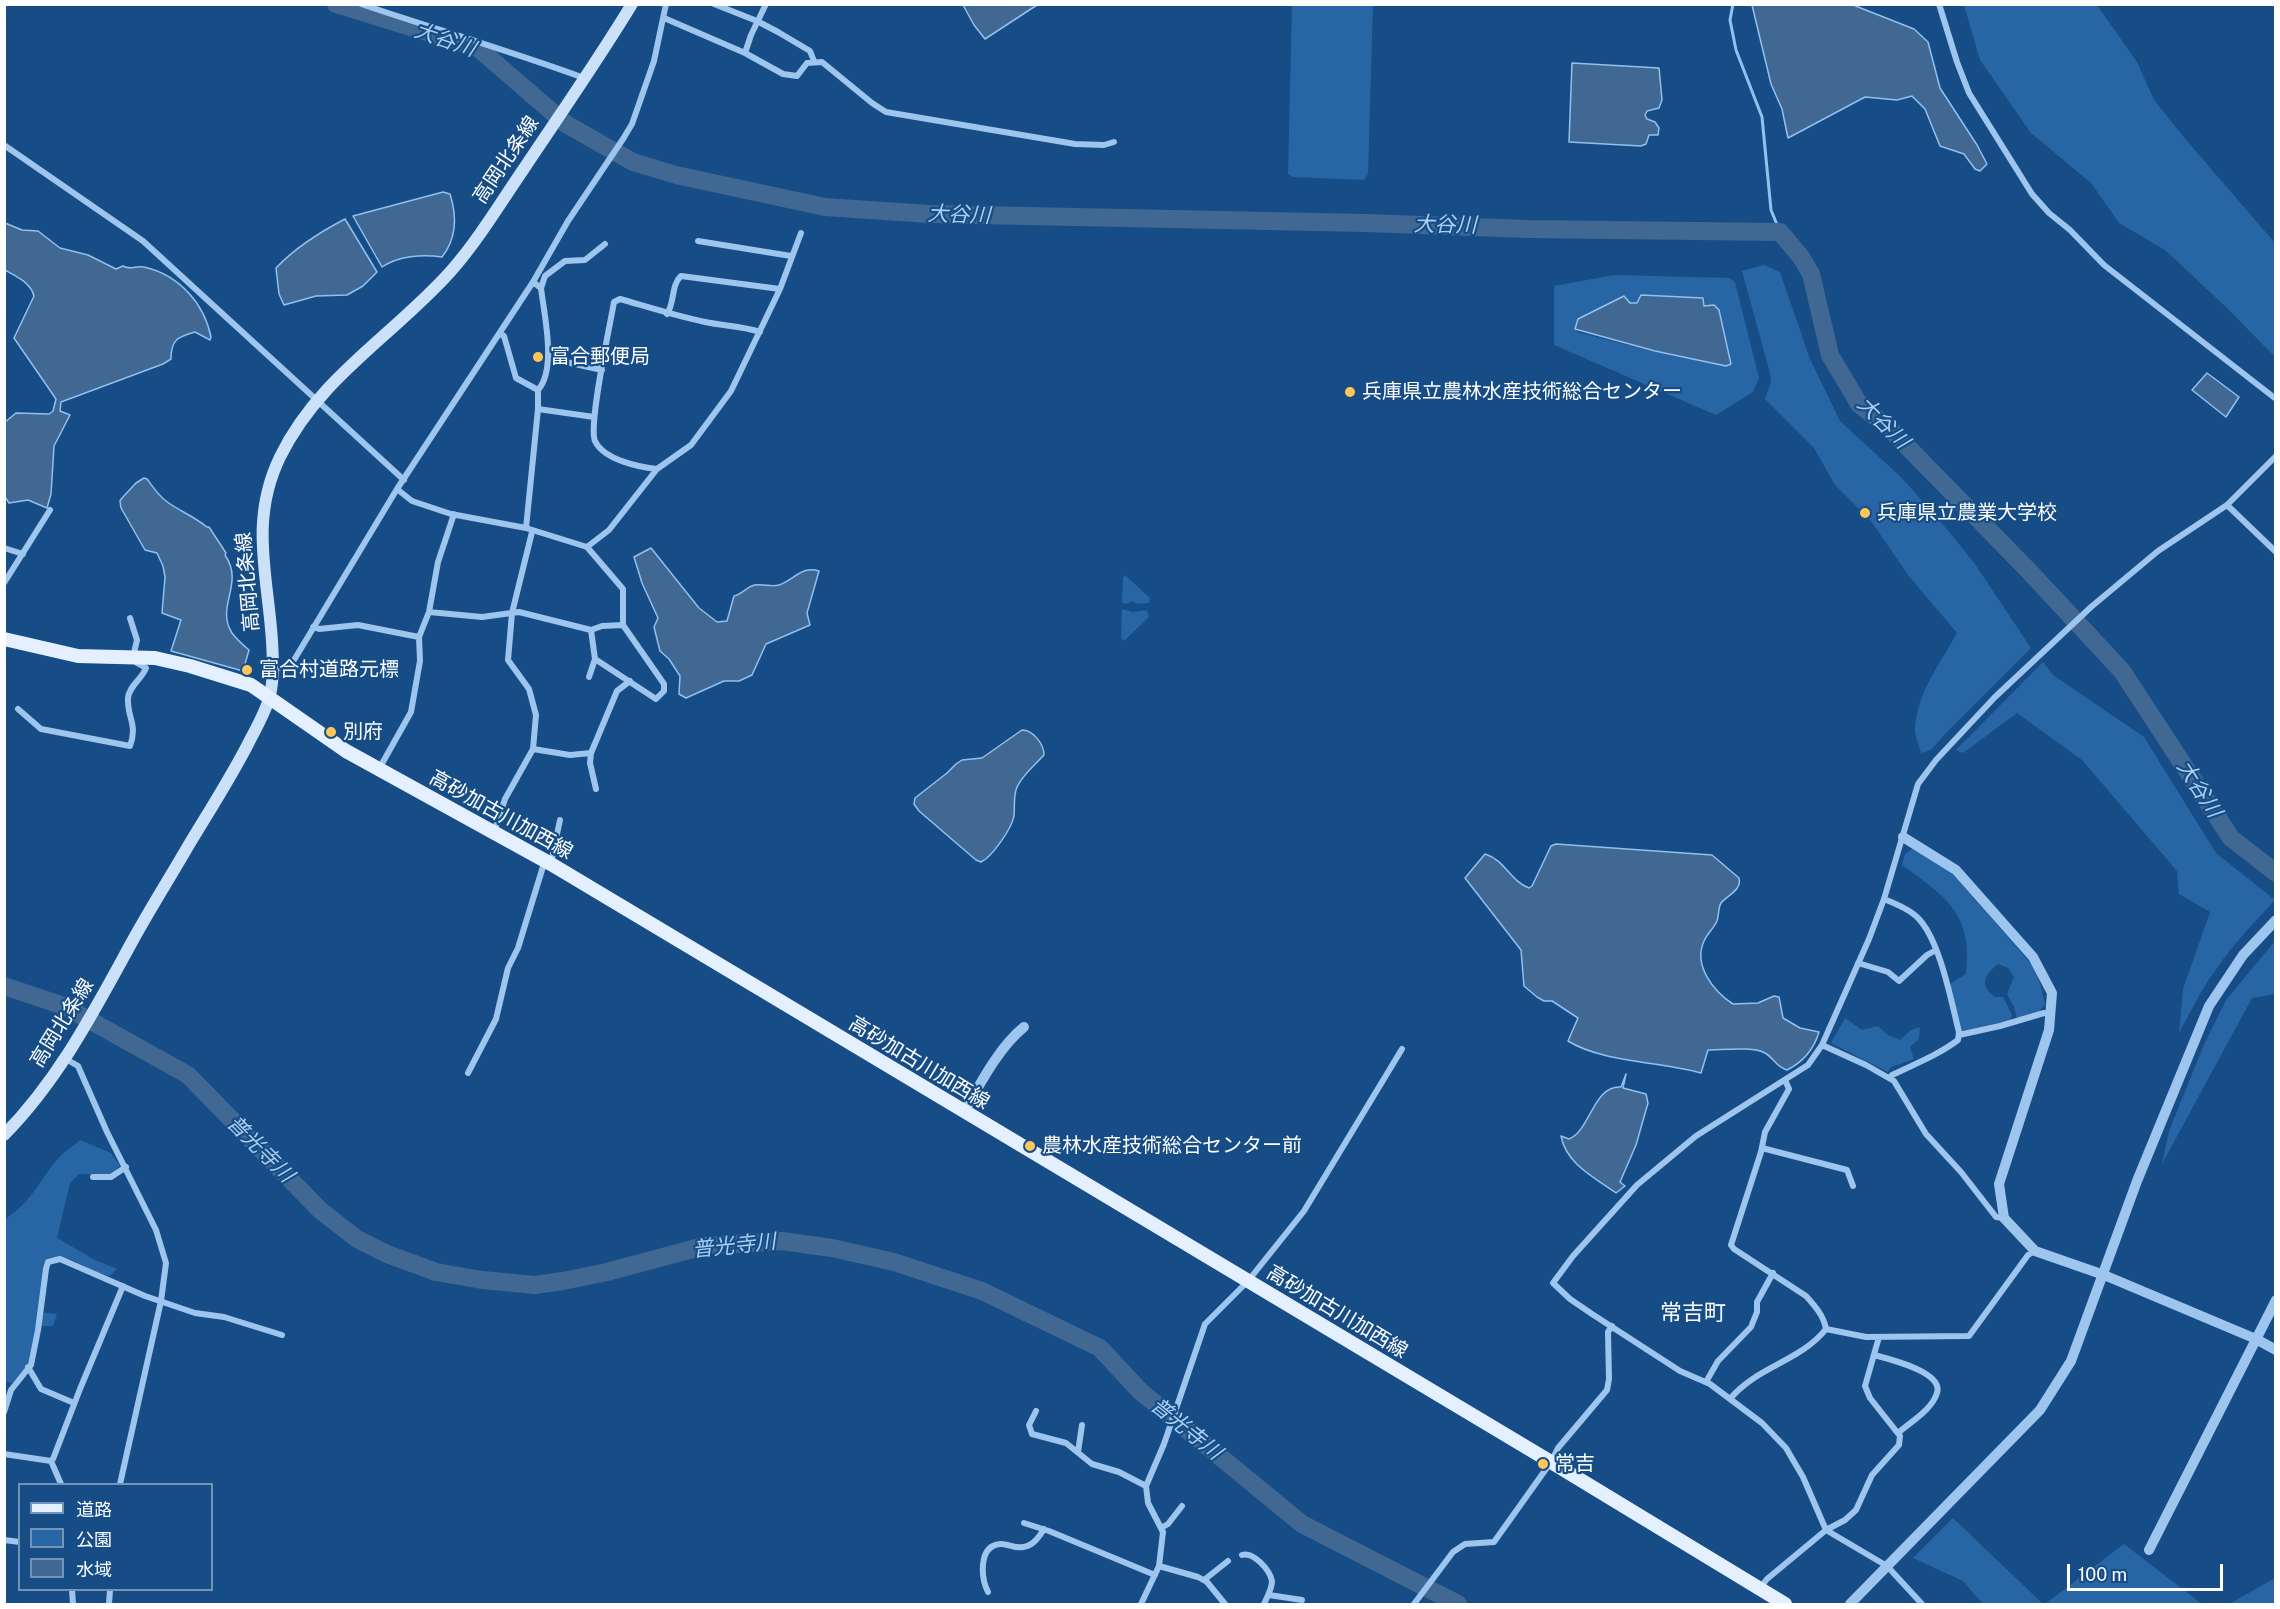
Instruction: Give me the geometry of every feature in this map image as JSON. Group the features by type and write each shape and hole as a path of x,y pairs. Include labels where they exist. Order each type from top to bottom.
{"main road":[{"name":"高岡北条線","path":"4,1135 24,1115 66,1059 82,1033 135,936 242,755 270,696 273,669 271,624 262,559 264,506 273,472 282,454 316,401 348,366 426,297 474,241 632,4"},
{"name":"高砂加古川加西線","path":"4,639 78,656 155,658 251,685 270,696 320,734 379,770 548,862 1551,1462 1785,1605"}],"street":[{"path":"361,4 497,47 584,78"},
{"path":"273,669 291,664 398,489 533,282 568,221 610,162 632,124 654,61 666,4"},
{"path":"714,4 757,21 810,51 814,61"},
{"path":"745,53 766,4"},
{"path":"1939,4 1969,93 2032,194 2104,264 2236,370 2276,399"},
{"path":"664,18 745,53 783,74 797,76 807,63 822,62 872,104 886,112 1075,144 1104,145 1114,142"},
{"path":"4,145 143,241 404,480"},
{"path":"588,547 609,530 657,469 691,445 731,391 780,289 801,233"},
{"path":"698,241 791,256"},
{"path":"494,832 505,799 533,749 536,715 529,689 508,660 512,613 529,530 538,390 542,385 548,358 541,288 545,276 565,261 585,260 605,244"},
{"path":"667,314 672,306 676,281 681,276 780,289"},
{"path":"533,282 541,288"},
{"path":"657,469 636,466 604,451 595,440 594,417 614,302 620,299 667,314 760,332"},
{"path":"500,334 504,336 516,378 538,390"},
{"path":"548,358 602,370"},
{"path":"538,409 594,417"},
{"path":"1922,1605 1887,1566 1826,1530 1803,1477 1786,1448 1762,1424 1706,1382 1680,1371 1570,1299 1552,1283 1573,1256 1637,1185 1696,1136 1808,1065 1822,1045 1884,899 1918,784 1936,760 1995,697 2088,609 2158,551 2227,506 2276,456"},
{"path":"398,489 412,501 454,514 529,530 588,547 623,589 623,625 664,684 664,691 656,699 596,659"},
{"path":"2227,506 2276,552"},
{"path":"4,583 50,510"},
{"path":"379,770 411,712 420,661 419,637 429,612 438,562 454,514"},
{"path":"4,548 23,554"},
{"path":"429,612 482,617 519,612 591,630 602,626 623,625"},
{"path":"18,709 41,729 130,746 135,729 128,698 130,689 143,676 146,668 137,663 133,657 136,640 130,618"},
{"path":"313,627 319,629 358,625 419,637"},
{"path":"589,677 596,659 591,630"},
{"path":"596,789 590,763 591,753 617,691 630,681"},
{"path":"533,749 570,755 591,753"},
{"path":"468,1073 496,1018 508,968 518,948 560,820"},
{"path":"1903,837 1956,870 2033,957 2052,993 2049,1030 2000,1184 2004,1218 2035,1251 2104,1275 2256,1339 2276,1350"},
{"path":"1884,899 1916,914 1923,922 1944,975 1959,1035 1958,1040 1949,1047 1889,1078"},
{"path":"1850,1605 2047,1400 2071,1362 2137,1181 2209,1006 2243,955 2276,920"},
{"path":"1858,963 1888,972 1899,981 1927,955 1936,950"},
{"path":"1959,1035 2044,1013 2050,1014"},
{"path":"964,1112 982,1080 1016,1034 1024,1027"},
{"path":"1822,1045 1894,1081 1926,1134 1961,1172 1996,1217 2004,1218"},
{"path":"1141,1605 1159,1566 1163,1545 1161,1528 1148,1503 1146,1486 1166,1437 1205,1324 1248,1281 1304,1211 1402,1049"},
{"path":"66,1059 78,1066 162,1247 166,1263 161,1301 120,1483"},
{"path":"1785,1080 1789,1089 1771,1119 1731,1245 1806,1296 1815,1305 1825,1322 1826,1329"},
{"path":"1762,1148 1847,1170 1853,1186"},
{"path":"93,1177 111,1177 126,1167"},
{"path":"1826,1329 1879,1337 1969,1336 2028,1255 2035,1251"},
{"path":"4,1412 6,1398 28,1367 38,1330 48,1262 60,1259 195,1313 224,1317 282,1335"},
{"path":"1706,1382 1718,1361 1751,1327 1757,1312 1757,1302 1773,1273"},
{"path":"60,1483 51,1461 123,1286"},
{"path":"2149,1550 2276,1300"},
{"path":"1415,1604 1452,1552 1465,1544 1494,1542 1551,1462 1558,1448 1607,1390 1609,1379 1608,1332 1612,1326"},
{"path":"1730,1399 1750,1380 1810,1346 1826,1329"},
{"path":"1760,1588 1767,1579 1826,1530 1845,1520 1856,1510 1872,1475 1899,1445 1900,1436 1870,1398 1865,1386 1879,1337"},
{"path":"1874,1355 1902,1362 1933,1377 1938,1386 1938,1393 1928,1408 1898,1433"},
{"path":"28,1367 41,1389 74,1404"},
{"path":"1036,1411 1029,1425 1032,1434 1066,1443 1092,1464 1119,1473 1146,1486"},
{"path":"1078,1452 1082,1425"},
{"path":"4,1454 51,1461"},
{"path":"1161,1528 1168,1524 1182,1506"},
{"path":"1024,1523 1044,1529 1155,1575"},
{"path":"988,1592 983,1583 983,1569 987,1552 991,1547 1002,1543 1022,1548 1035,1542 1044,1529"},
{"path":"1242,1555 1246,1553 1252,1555 1269,1574 1272,1582 1264,1605"},
{"path":"1204,1580 1228,1561"},
{"path":"1159,1566 1204,1580 1225,1605"},
{"path":"1269,1595 1302,1599"}],"green space":[{"path":"1292,5 1373,5 1368,174 1364,180 1293,177 1288,174"},
{"path":"1964,5 2097,5 2137,62 2154,100 2275,243 2275,357 2165,250 2119,223 2091,183 2031,133 1980,60"},
{"path":"1764,265 1780,272 1810,359 1840,421 1902,478 1951,534 1975,564 2031,648 1931,750 1921,753 1915,732 1917,716 1930,679 1957,633 1908,575 1871,521 1835,485 1814,448 1765,399 1771,382 1770,373 1742,271"},
{"path":"1614,275 1730,278 1735,282 1759,378 1753,392 1716,415 1554,345 1554,286","holes":["1624,296 1631,304 1638,304 1642,296 1704,299 1705,307 1715,306 1720,311 1732,364 1727,366 1656,352 1576,330"]},
{"path":"1125,575 1150,598 1149,603 1138,604 1132,601 1122,603"},
{"path":"1122,609 1132,612 1147,610 1149,617 1124,641 1121,638"},
{"path":"2043,662 2053,675 2144,737 2216,853 2275,900 2224,959 2179,1033 2183,989 2210,912 2179,894 2177,871 2082,760 2017,713 1963,753 1956,750"},
{"path":"1913,848 1952,873 2032,965 2040,983 2045,1004 2038,1013 2017,1019 2007,994 2014,977 2008,968 1998,964 1989,973 1985,984 1995,997 2003,997 2012,1015 2010,1020 1962,1033 1950,984 1966,974 1965,936 1960,921 1943,897 1902,865 1905,854"},
{"path":"2275,941 2275,994 2252,998 2162,1164 2169,1131 2203,1047 2226,1000"},
{"path":"1845,1018 1862,1030 1878,1026 1888,1035 1900,1040 1911,1030 1920,1027 1919,1039 1910,1047 1914,1059 1891,1067 1888,1072 1831,1043"},
{"path":"80,1140 111,1153 120,1166 110,1175 79,1174 70,1183 57,1238 95,1260 117,1269 110,1276 71,1260 55,1257 47,1259 38,1312 57,1314 53,1326 36,1326 29,1365 12,1383 4,1381 4,1220 27,1200 57,1159"},
{"path":"1953,1518 2043,1604 1983,1604 1963,1581 1913,1558"},
{"path":"2124,1544 2202,1604 2045,1604"},
{"path":"2275,1578 2275,1604 2229,1604"}],"water":[{"path":"963,5 1037,5 985,39"},
{"path":"1752,5 1853,5 1914,29 1928,42 1940,88 1987,164 1980,171 1975,169 1964,154 1940,146 1925,109 1912,96 1897,100 1865,97 1788,138 1782,109 1771,84"},
{"path":"1572,63 1659,68 1662,100 1659,108 1647,111 1645,115 1659,128 1658,135 1649,135 1646,144 1641,146 1569,142"},
{"path":"443,192 450,194 454,210 454,227 451,242 442,257 410,257 395,260 382,267 353,216"},
{"path":"345,219 377,272 363,286 347,295 316,296 284,305 279,294 276,268 308,241"},
{"path":"5,223 22,230 38,231 60,248 88,255 116,269 123,266 144,267 168,277 188,292 196,302 208,325 211,337 210,340 195,332 184,336 176,340 172,347 171,359 163,364 61,402 60,411 70,415 54,446 51,494 47,508 28,500 9,503 5,497 5,422 16,413 49,414 53,411 56,399 14,338 34,296 26,284 5,270"},
{"path":"1641,295 1703,298 1704,306 1714,305 1719,310 1731,364 1726,366 1655,351 1575,329 1578,319 1624,296 1630,303 1637,303"},
{"path":"2207,373 2239,397 2226,417 2192,390"},
{"path":"144,478 166,501 209,527 226,553 232,576 228,623 234,636 249,650 243,671 171,651 181,620 162,613 165,577 163,566 157,553 145,550 121,508 122,498"},
{"path":"651,548 699,608 717,622 727,621 734,596 750,587 779,585 803,571 819,571 807,613 810,625 766,644 752,675 739,681 724,681 686,698 679,694 680,676 669,659 660,651 654,627 658,618 642,583 634,557"},
{"path":"1022,730 1030,732 1037,738 1044,755 1017,787 1014,816 1010,828 996,848 981,862 919,811 914,804 915,798 962,760 982,758"},
{"path":"1556,844 1712,855 1739,878 1739,882 1736,889 1721,903 1717,921 1704,941 1701,959 1707,977 1718,992 1733,1004 1758,1003 1774,996 1779,997 1783,1018 1800,1028 1819,1032 1807,1054 1787,1070 1760,1051 1708,1050 1701,1073 1597,1053 1568,1041 1578,1018 1552,1001 1544,1001 1537,997 1524,986 1521,950 1465,878 1485,854 1498,861 1517,881 1529,888 1551,846"},
{"path":"1626,1074 1623,1088 1646,1094 1648,1103 1636,1145 1620,1182 1625,1186 1616,1193 1575,1162 1564,1146 1561,1136 1569,1139 1576,1134 1598,1100 1612,1088 1621,1087"}],"waterway":[{"name":"大谷川","path":"336,4 478,48 566,124 633,162 676,175 825,207 929,214 1367,223 1528,229 1780,232 1801,257 1811,274 1830,355 1859,404 1888,427 2028,570 2122,671 2231,838 2276,873"},
{"path":"1733,4 1730,20 1736,50 1762,117 1771,210 1780,232"},
{"name":"普光寺川","path":"4,986 64,1006 188,1075 320,1210 357,1239 387,1254 436,1272 482,1280 535,1285 607,1272 704,1246 782,1241 832,1248 894,1262 982,1291 1100,1348 1140,1391 1302,1524 1458,1604"}],"place":[{"name":"富合郵便局","path":"538,357"},
{"name":"兵庫県立農林水産技術総合センター","path":"1350,392"},
{"name":"兵庫県立農業大学校","path":"1865,513"},
{"name":"富合村道路元標","path":"247,670"},
{"name":"別府","path":"331,732"},
{"name":"農林水産技術総合センター前","path":"1030,1146"},
{"name":"常吉","path":"1543,1464"}],"district":[{"name":"常吉町","path":"1693,1313"}]}
